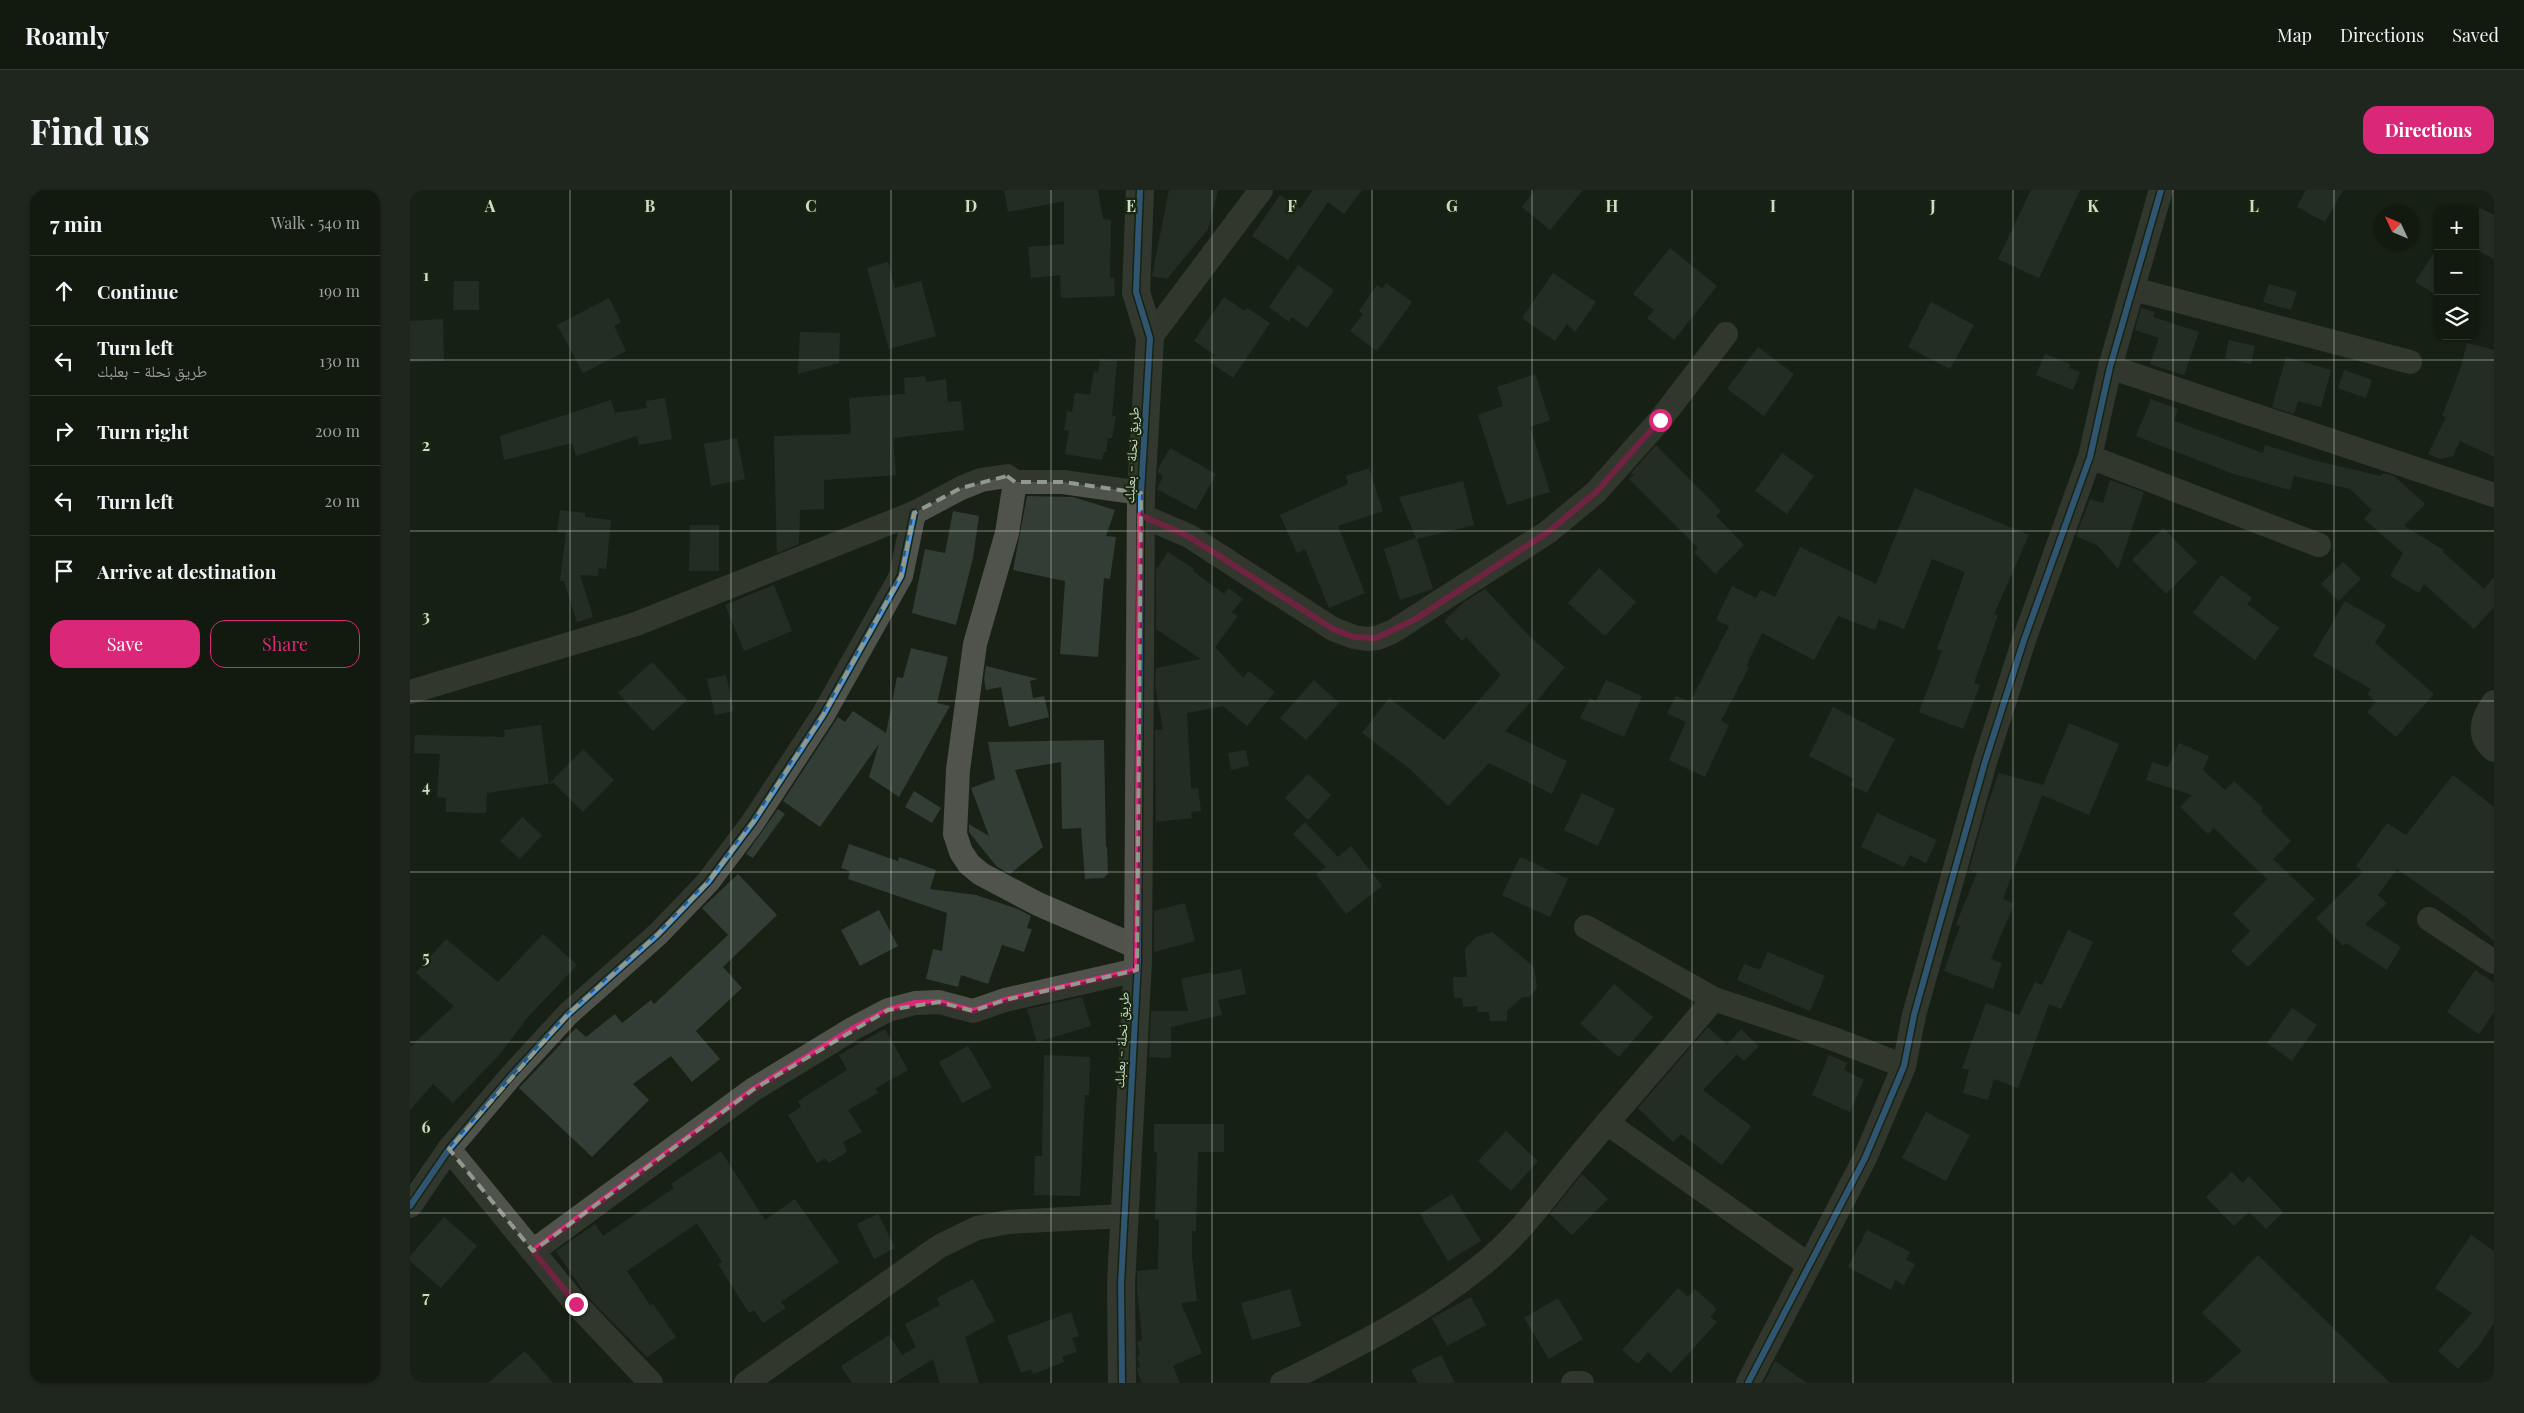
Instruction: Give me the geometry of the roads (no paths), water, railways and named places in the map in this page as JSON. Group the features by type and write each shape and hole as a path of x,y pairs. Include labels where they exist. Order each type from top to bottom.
{"street":[{"name":"طريق نحلة - بعلبك","path":"1122,1383 1121,1284 1137,959 1140,504 1150,338 1136,292 1140,190"},
{"path":"1150,338 1261,190"},
{"path":"1748,1383 1865,1158 1904,1066 1914,1015 1985,762 2024,640 2090,457 2110,367 2161,190"},
{"path":"2133,289 2410,362"},
{"path":"410,692 636,624 914,513 961,488 981,480 1007,476 1015,482 1063,482 1140,504 1333,629 1354,637 1376,638 1414,620 1548,532 1596,492 1660,420 1726,334"},
{"path":"2110,367 2494,495"},
{"path":"2090,457 2319,545"},
{"path":"1015,482 1007,533 975,644 958,770 955,834 961,852 969,864 981,874 1137,959"},
{"path":"410,1206 449,1149 511,1076 568,1014 658,934 708,882 754,822 824,714 901,576 914,513"},
{"path":"2494,702 2482,725 2483,736 2494,750"},
{"path":"2429,919 2494,962"},
{"path":"1586,927 1714,999 1831,1038 1904,1066"},
{"path":"533,1251 754,1089 854,1028 888,1010 915,1003 939,1002 973,1011 1137,959"},
{"path":"1282,1383 1363,1344 1421,1311 1485,1264 1534,1215 1607,1123 1714,999"},
{"path":"1607,1123 1809,1265"},
{"path":"449,1149 576,1304 652,1383"},
{"path":"746,1383 940,1246 977,1228 1008,1222 1125,1216"},
{"path":"1573,1383 1582,1383"}]}
